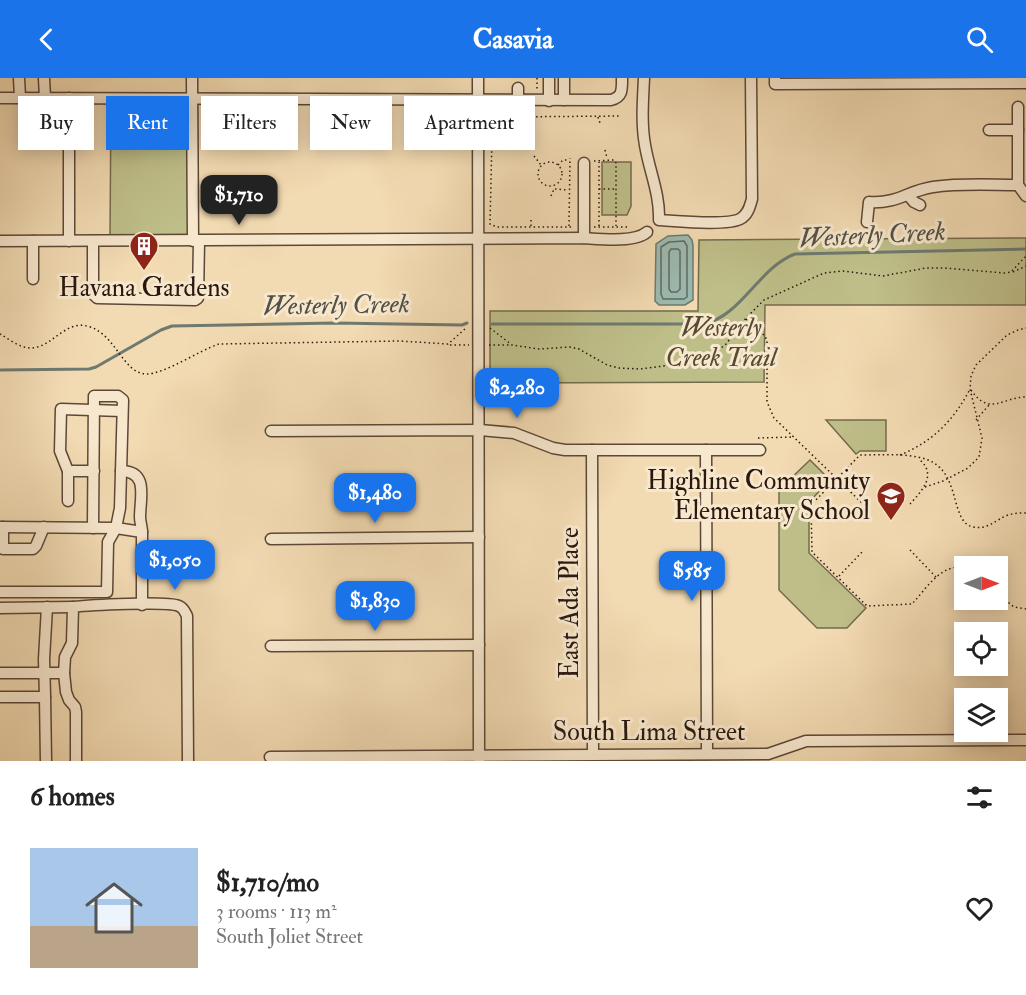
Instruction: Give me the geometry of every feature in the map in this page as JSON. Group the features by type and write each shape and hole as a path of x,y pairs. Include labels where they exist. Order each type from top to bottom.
{"street":[{"path":"19,78 20,96"},
{"path":"44,78 45,96"},
{"path":"93,241 93,294 97,298 195,300 198,298 192,78"},
{"path":"478,78 478,96"},
{"path":"549,78 549,101"},
{"path":"564,78 564,100"},
{"path":"535,101 615,99 621,94 622,78"},
{"path":"644,78 645,143 659,208 659,220 722,222 740,219 749,210 752,199 750,78"},
{"path":"775,78 775,84 1026,83"},
{"path":"518,88 518,96"},
{"path":"0,98 18,98"},
{"path":"94,98 404,98"},
{"path":"1018,107 1021,124 1018,185 1026,195"},
{"path":"989,130 1021,124"},
{"path":"69,150 69,242"},
{"path":"478,150 479,758"},
{"path":"584,163 584,238"},
{"path":"867,222 869,201 892,201 926,188 1018,185"},
{"path":"908,195 920,205"},
{"path":"0,242 584,238 615,240 643,236 647,232"},
{"path":"33,242 33,279"},
{"path":"0,592 107,592 108,542 116,528 120,508 123,400 118,396 94,396 93,528"},
{"path":"68,501 68,471 60,451 61,409 94,410"},
{"path":"271,431 480,430 514,433 565,450 760,450"},
{"name":"East Ada Place","path":"592,450 593,754"},
{"path":"706,450 707,754"},
{"path":"68,471 94,471"},
{"path":"121,471 136,474 140,483 142,605"},
{"path":"44,527 33,549 1,549 1,527 44,527 116,528 142,532"},
{"path":"271,539 479,537"},
{"path":"0,608 142,605 182,607 188,616 188,761"},
{"path":"46,761 47,607"},
{"path":"74,607 72,643 65,657 64,673 66,692 76,712 76,761"},
{"path":"271,646 479,645"},
{"path":"0,673 64,673"},
{"path":"0,697 45,697"},
{"name":"South Lima Street","path":"270,757 479,758 593,754 768,754 806,741 1026,740"}],"path":[{"path":"537,78 537,94"},
{"path":"558,165 563,160 570,159 569,227 497,227 489,223 492,196 492,139 489,109 498,117 621,116"},
{"path":"598,116 600,123"},
{"path":"605,150 607,160"},
{"path":"534,156 542,165"},
{"path":"616,226 616,163 614,160 599,160 599,227 629,226"},
{"path":"561,190 562,171 558,165 548,162 542,165 538,172 540,182 546,186 561,190 569,190"},
{"path":"551,196 554,187 561,179"},
{"path":"599,189 616,189"},
{"path":"531,220 531,227"},
{"path":"1011,272 1026,256"},
{"path":"489,328 512,345 539,349 570,347 579,349 608,365 631,369 703,360 720,350 746,318 769,296 828,272 843,271 883,276 926,268 945,268 999,274 1026,266"},
{"path":"746,318 765,336 767,341 766,394 774,418 863,504"},
{"path":"0,334 22,347 36,348 65,329 76,325 88,326 104,334 115,345 124,362 143,374 164,369 205,349 232,343 400,341 448,345 466,328"},
{"path":"910,504 925,488 968,468 980,457 982,438 970,389 971,376 976,365 1007,335 1026,328"},
{"path":"970,389 981,401 989,405 1003,403 1013,397 1026,397"},
{"path":"899,455 923,444 941,430 956,412 970,389"},
{"path":"976,420 989,405"},
{"path":"758,438 795,437"},
{"path":"954,568 948,568 937,577 912,604 867,606 812,552 811,505 860,455 899,455 934,463 948,477 961,519 969,526 987,527 1005,516 1026,513"},
{"path":"918,458 925,464 927,471 925,488"},
{"path":"838,577 864,550"},
{"path":"910,550 937,577"},
{"path":"1008,602 1014,607 1026,609"}],"green space":[{"path":"111,150 188,150 189,235 110,235"},
{"path":"602,162 631,162 631,206 627,215 602,215"},
{"name":"Westerly Creek Trail","path":"1026,238 1026,305 765,305 764,382 490,383 490,311 698,311 699,240"},
{"path":"826,420 886,420 886,451 860,451 856,454"},
{"path":"810,460 830,480 809,502 809,553 866,608 847,628 817,628 779,590 779,481 788,481"}],"water":[{"path":"688,235 693,245 693,300 685,305 659,305 655,301 656,244 668,236"}],"waterway":[{"name":"Westerly Creek","path":"492,324 703,324 716,320 728,312 771,269 782,260 795,254 1026,249"},
{"name":"Westerly Creek","path":"0,370 89,369 172,326 334,323 462,325 467,323"}],"place":[{"name":"Havana Gardens","path":"144,272"},
{"name":"Highline Community Elementary School","path":"891,522"}]}
